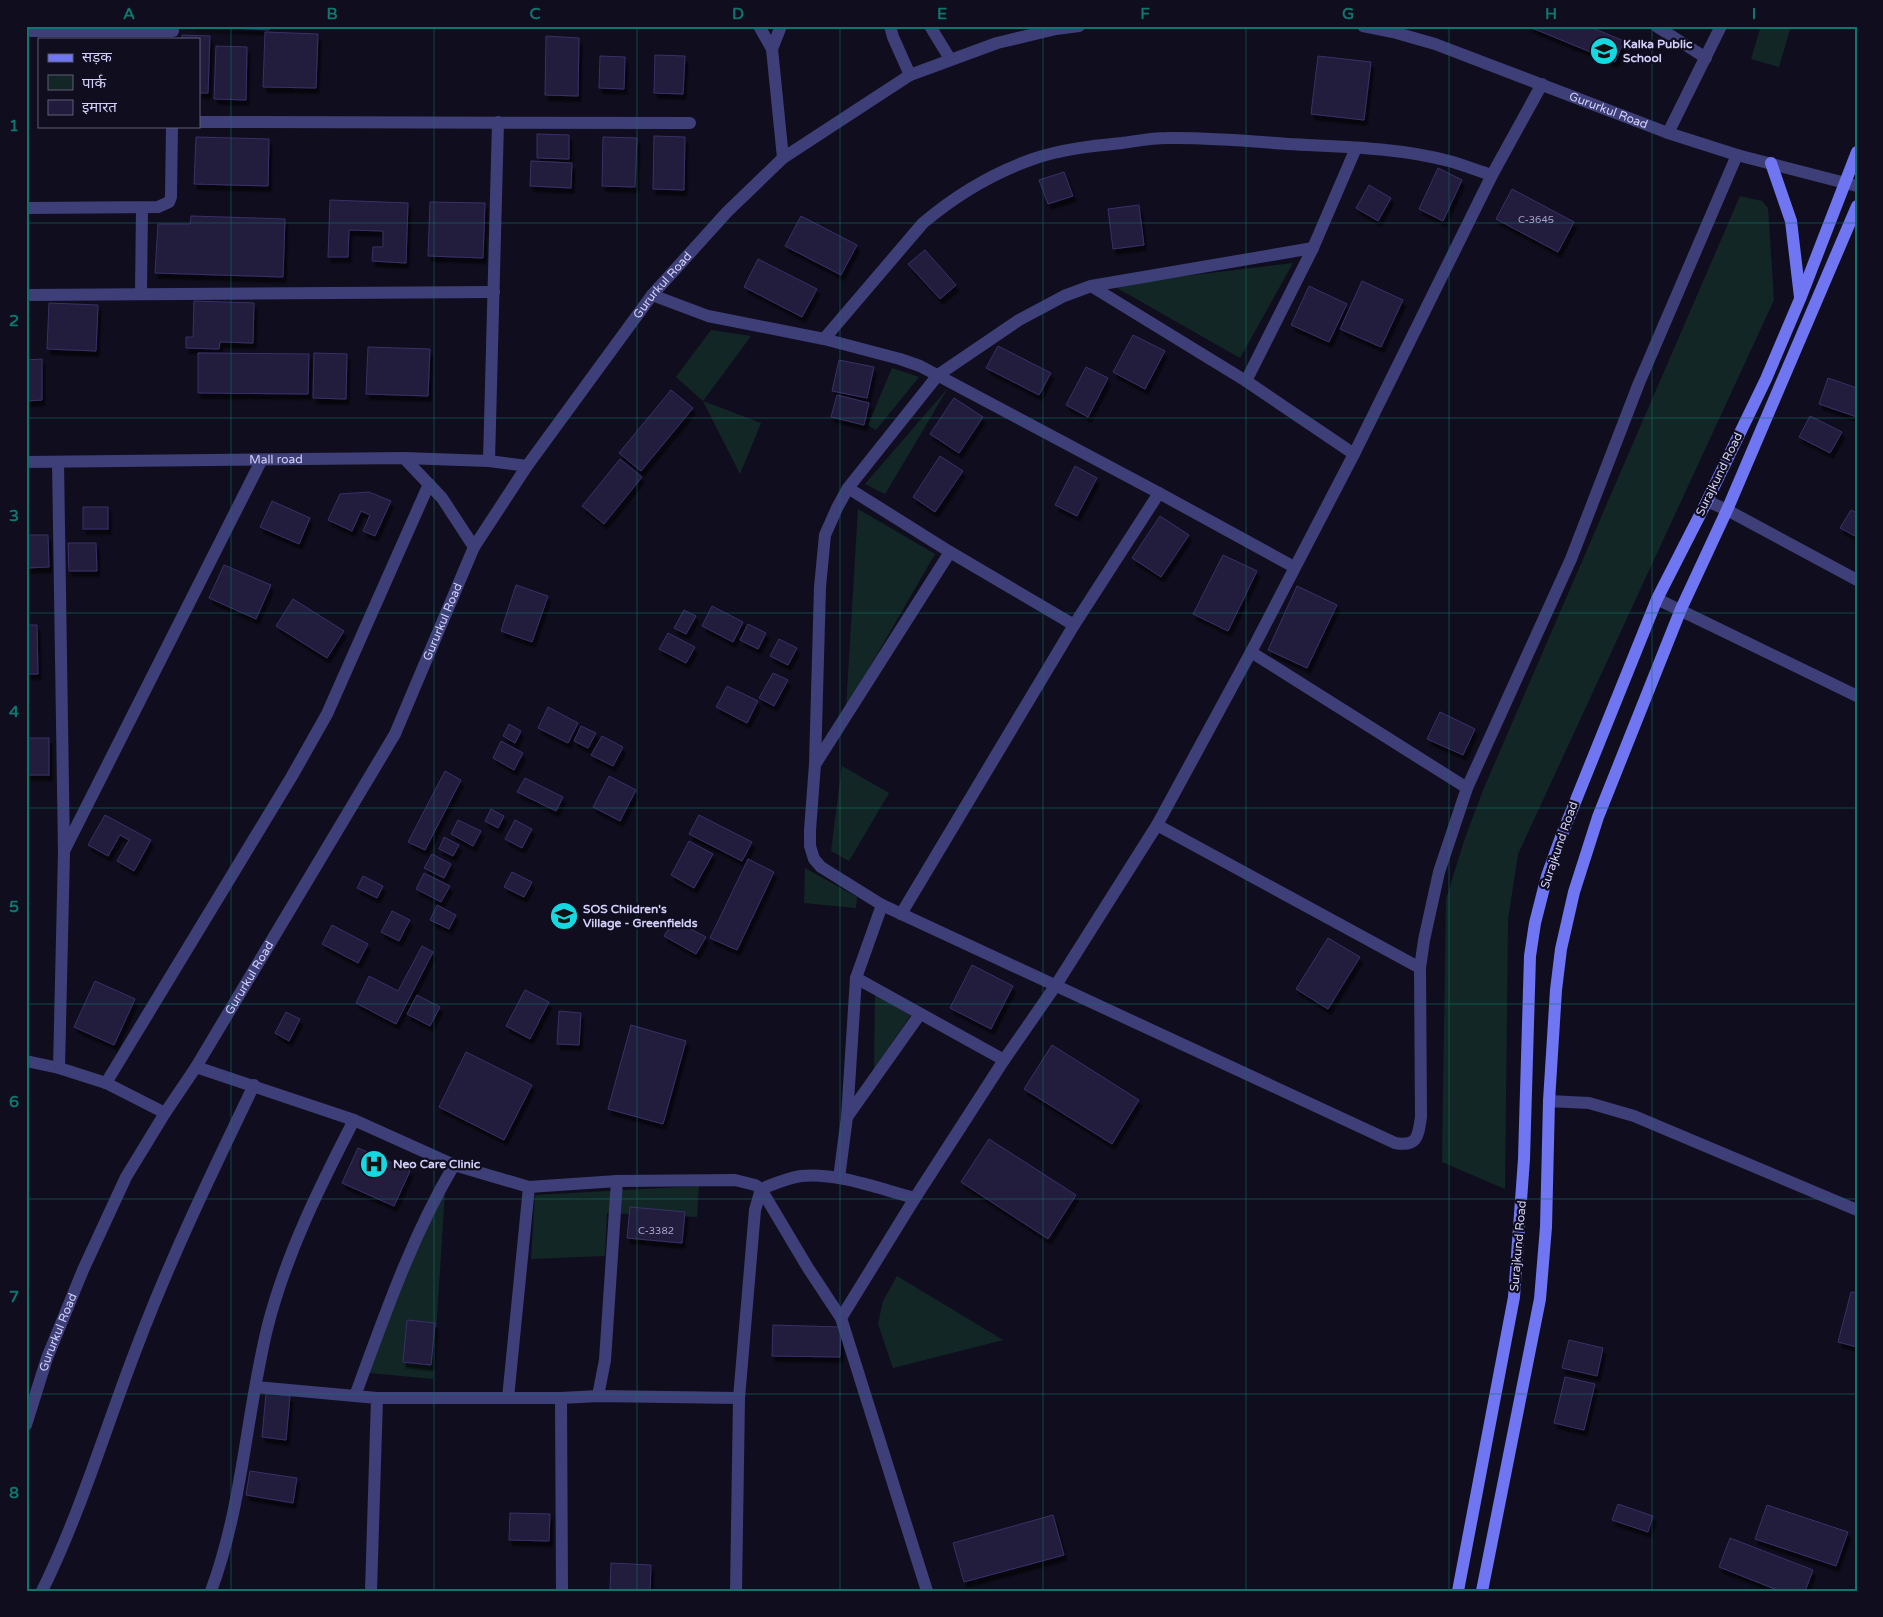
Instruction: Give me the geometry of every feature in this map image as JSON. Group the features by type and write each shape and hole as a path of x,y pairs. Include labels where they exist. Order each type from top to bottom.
{"main road":[{"name":"Surajkund Road","path":"1458,1591 1514,1297 1524,1159 1530,956 1535,923 1547,876 1657,599 1766,379 1851,185 1857,152"},
{"path":"1770,163 1792,221 1800,299"},
{"name":"Surajkund Road","path":"1482,1591 1540,1299 1546,1227 1549,1101 1556,990 1561,948 1574,892 1598,817 1681,609 1727,510 1857,206"}],"street":[{"path":"759,26 772,49 783,158"},
{"path":"772,49 781,26"},
{"path":"890,26 910,74"},
{"path":"930,26 950,59"},
{"name":"Gururkul Road","path":"26,1426 48,1358 83,1270 126,1177 196,1067 394,734 474,547 527,466 652,296 727,212 783,158 910,74 997,43 1056,29 1079,26"},
{"name":"Gururkul Road","path":"1363,26 1435,44 1668,133 1737,155 1851,185"},
{"path":"1656,26 1706,58"},
{"path":"1668,133 1721,26"},
{"path":"26,31 173,32"},
{"path":"841,1318 915,1198 1004,1060 1056,985 1157,825 1251,652 1354,454 1492,175 1542,84"},
{"path":"200,122 690,123"},
{"path":"489,461 498,122"},
{"path":"26,208 142,208 163,206 169,202 171,197 172,128"},
{"path":"824,339 923,223 940,208 964,192 1002,172 1034,159 1084,147 1165,138 1197,138 1356,148 1424,156 1449,161 1492,175"},
{"path":"1246,381 1313,248 1356,148"},
{"path":"1313,248 1091,286 1064,296 1019,320 938,375 848,488 825,535 822,556 815,764 810,846 814,859 821,867 882,905 1386,1139 1403,1144 1415,1140 1421,1117 1420,968 1424,940 1439,872 1467,788 1571,559 1639,383 1737,155"},
{"path":"141,294 142,208"},
{"path":"1091,286 1246,381 1354,454"},
{"path":"26,295 494,292"},
{"path":"652,296 708,316 824,339 900,359 938,375 1294,567"},
{"path":"404,458 442,498 474,547"},
{"name":"Mall road","path":"26,462 404,458 489,461 527,466"},
{"path":"64,852 260,461"},
{"path":"58,462 64,852 60,1068"},
{"path":"106,1084 292,776 327,714 428,484"},
{"path":"848,488 950,552 1074,625"},
{"path":"901,914 1074,625 1159,493"},
{"path":"1707,501 1857,580"},
{"path":"815,764 950,552"},
{"path":"1657,599 1857,696"},
{"path":"1251,652 1467,788"},
{"path":"1157,825 1420,968"},
{"path":"839,1178 847,1117 856,978 882,905"},
{"path":"856,978 1004,1060"},
{"path":"847,1117 920,1014"},
{"path":"26,1061 60,1068 106,1084 165,1113"},
{"path":"196,1067 354,1120 454,1165 529,1188 617,1182 735,1180 755,1185 761,1189 808,1268 841,1318 927,1591"},
{"path":"42,1591 83,1493 138,1342 195,1208 254,1085"},
{"path":"1549,1101 1589,1103 1634,1116 1857,1210"},
{"path":"211,1591 222,1563 231,1527 268,1325 300,1229 354,1120"},
{"path":"355,1396 394,1288 427,1213 454,1165"},
{"path":"761,1189 800,1176 817,1176 839,1178 915,1198"},
{"path":"598,1396 605,1360 617,1182"},
{"path":"508,1398 529,1188"},
{"path":"736,1591 738,1398 755,1210 761,1189"},
{"path":"256,1387 377,1398 561,1398 598,1396 738,1398"},
{"path":"371,1591 377,1398"},
{"path":"561,1398 562,1591"}],"green space":[{"path":"1761,26 1791,26 1779,67 1751,59"},
{"path":"1740,196 1762,201 1768,208 1774,300 1518,854 1508,919 1505,1189 1442,1162 1446,899 1466,835 1484,788"},
{"path":"1293,263 1240,358 1112,285"},
{"path":"711,330 751,336 703,401 676,377"},
{"path":"892,368 919,377 876,430 868,425"},
{"path":"948,388 885,494 865,484"},
{"path":"703,401 761,423 740,474"},
{"path":"858,509 935,554 846,708"},
{"path":"842,766 889,793 849,861 831,851"},
{"path":"805,868 857,897 856,908 804,903"},
{"path":"875,993 913,1012 874,1069"},
{"path":"446,1176 433,1379 359,1372"},
{"path":"699,1186 697,1217 607,1213 605,1256 531,1259 535,1195"},
{"path":"897,1276 1003,1340 893,1368 878,1324 883,1301"}],"building":[{"path":"194,26 270,26 269,30"},
{"name":"Kalka Public School","path":"1527,26 1588,26 1624,41 1615,62"},
{"path":"265,32 318,34 316,88 263,87"},
{"path":"182,35 210,36 208,93 200,93 200,38 182,38"},
{"path":"546,36 579,38 578,96 545,95"},
{"path":"216,46 247,47 246,100 214,99"},
{"path":"655,55 685,56 683,94 654,93"},
{"path":"600,56 625,57 624,89 599,88"},
{"path":"1318,56 1371,62 1364,120 1311,114"},
{"path":"537,134 569,135 569,159 537,158"},
{"path":"654,136 685,137 684,190 653,189"},
{"path":"196,137 269,139 268,186 194,184"},
{"path":"603,137 637,138 635,187 602,186"},
{"path":"531,161 572,163 571,188 530,186"},
{"path":"1438,168 1462,180 1443,221 1419,209"},
{"path":"1064,172 1073,196 1048,204 1039,180"},
{"path":"1369,185 1391,198 1378,221 1356,208"},
{"path":"1512,189 1574,222 1558,252 1496,219"},
{"path":"330,200 408,203 406,263 372,261 373,247 383,247 383,231 349,230 348,257 328,257"},
{"path":"430,202 485,203 483,258 428,256"},
{"path":"1139,205 1144,245 1113,249 1108,209"},
{"path":"191,216 285,219 283,277 155,273 158,224 190,224"},
{"path":"801,216 857,245 841,275 785,246"},
{"path":"925,250 956,285 940,299 908,264"},
{"path":"758,259 817,289 802,317 744,287"},
{"path":"1362,281 1403,300 1381,347 1340,329"},
{"path":"1309,286 1347,304 1329,342 1291,325"},
{"path":"194,301 254,303 253,343 220,342 219,349 186,348 186,337 193,337"},
{"path":"49,303 98,305 96,351 47,349"},
{"path":"1133,335 1165,351 1145,389 1113,372"},
{"path":"998,346 1051,373 1039,395 986,368"},
{"path":"368,347 430,349 428,396 366,394"},
{"path":"198,353 309,354 308,394 198,393"},
{"path":"314,353 347,354 346,399 313,398"},
{"path":"42,359 42,400 26,401 26,360"},
{"path":"839,360 874,367 867,398 832,391"},
{"path":"1086,367 1108,378 1088,417 1066,405"},
{"path":"1828,378 1857,388 1857,417 1819,404"},
{"path":"671,390 693,408 641,471 619,453"},
{"path":"837,395 869,403 864,425 831,417"},
{"path":"954,398 983,417 959,453 930,434"},
{"path":"1810,416 1842,432 1830,453 1799,437"},
{"path":"940,456 963,471 935,512 913,497"},
{"path":"620,459 642,477 604,524 582,506"},
{"path":"1075,466 1097,478 1077,516 1055,505"},
{"path":"369,492 391,501 375,536 363,531 370,515 361,511 352,531 328,520 340,494"},
{"path":"272,501 310,518 299,544 260,527"},
{"path":"83,507 108,507 108,529 83,529"},
{"path":"1851,510 1857,513 1857,537 1840,528"},
{"path":"1160,516 1189,535 1161,577 1132,558"},
{"path":"26,535 48,535 49,567 26,568"},
{"path":"68,543 96,543 97,571 69,571"},
{"path":"1223,555 1257,571 1228,631 1193,614"},
{"path":"224,565 271,585 256,619 209,598"},
{"path":"516,585 548,596 532,642 501,631"},
{"path":"1297,586 1337,605 1307,668 1268,650"},
{"path":"293,599 344,631 327,658 276,626"},
{"path":"712,606 743,622 733,642 702,626"},
{"path":"684,610 696,616 686,634 674,628"},
{"path":"748,624 766,633 758,649 740,640"},
{"path":"26,625 37,625 38,674 26,674"},
{"path":"668,633 695,647 686,663 659,649"},
{"path":"779,639 797,648 788,665 770,656"},
{"path":"773,673 788,680 774,706 759,698"},
{"path":"727,686 758,701 747,723 716,707"},
{"path":"548,707 578,723 568,743 538,728"},
{"path":"1440,712 1475,729 1463,755 1427,739"},
{"path":"509,724 521,731 515,743 503,736"},
{"path":"581,726 596,733 588,748 574,741"},
{"path":"602,736 623,747 613,766 591,755"},
{"path":"26,738 49,738 49,775 26,775"},
{"path":"501,741 523,753 514,770 493,758"},
{"path":"445,771 461,780 425,850 408,842"},
{"path":"609,776 636,790 620,821 593,807"},
{"path":"525,778 563,797 556,811 517,792"},
{"path":"491,809 504,816 498,828 485,821"},
{"path":"105,815 151,840 134,871 117,861 129,840 120,835 108,856 88,845"},
{"path":"699,815 752,842 742,861 689,834"},
{"path":"458,820 481,831 473,846 451,834"},
{"path":"515,820 532,829 522,848 505,839"},
{"path":"444,837 459,845 453,856 439,849"},
{"path":"689,841 713,854 694,888 671,875"},
{"path":"432,854 451,864 444,878 424,868"},
{"path":"748,859 774,872 737,950 710,938"},
{"path":"512,872 532,882 524,897 504,887"},
{"path":"424,873 450,886 441,902 416,889"},
{"path":"363,876 383,886 377,898 357,888"},
{"path":"437,905 456,915 449,929 430,920"},
{"path":"392,911 410,920 399,941 381,932"},
{"path":"674,920 706,937 696,954 664,936"},
{"path":"332,925 368,944 358,963 322,944"},
{"path":"1328,938 1360,957 1328,1009 1296,989"},
{"path":"422,946 433,952 396,1024 356,1003 369,976 398,991"},
{"path":"972,965 1013,986 991,1029 950,1008"},
{"path":"95,981 135,999 114,1045 74,1027"},
{"path":"525,990 549,1002 530,1039 506,1026"},
{"path":"417,995 440,1007 430,1026 407,1014"},
{"path":"559,1011 581,1013 579,1045 557,1044"},
{"path":"286,1012 300,1019 289,1041 275,1033"},
{"path":"631,1025 686,1041 663,1124 608,1109"},
{"path":"1052,1045 1139,1100 1112,1144 1024,1089"},
{"path":"466,1052 532,1085 504,1140 439,1107"},
{"path":"989,1139 1076,1195 1048,1239 961,1182"},
{"path":"358,1148 410,1171 394,1206 342,1183"},
{"path":"630,1207 685,1212 682,1243 627,1238"},
{"path":"1851,1292 1857,1293 1857,1347 1838,1342"},
{"path":"407,1320 435,1323 431,1365 403,1362"},
{"path":"773,1325 841,1327 840,1357 772,1356"},
{"path":"1569,1340 1603,1348 1597,1376 1562,1368"},
{"path":"1565,1377 1595,1384 1584,1430 1554,1423"},
{"path":"266,1393 290,1396 286,1440 262,1437"},
{"path":"250,1471 297,1478 293,1503 246,1495"},
{"path":"1618,1504 1653,1516 1648,1532 1612,1520"},
{"path":"1767,1505 1848,1532 1836,1566 1755,1539"},
{"path":"510,1513 550,1514 549,1541 509,1540"},
{"path":"1053,1515 1064,1555 964,1582 953,1543"},
{"path":"1730,1538 1813,1570 1805,1591 1780,1591 1719,1567"},
{"path":"611,1563 651,1565 650,1591 610,1591"}],"place":[{"name":"Kalka Public School","path":"1604,51"},
{"name":"SOS Children's Village - Greenfields","path":"564,916"},
{"name":"Neo Care Clinic","path":"374,1164"}]}
